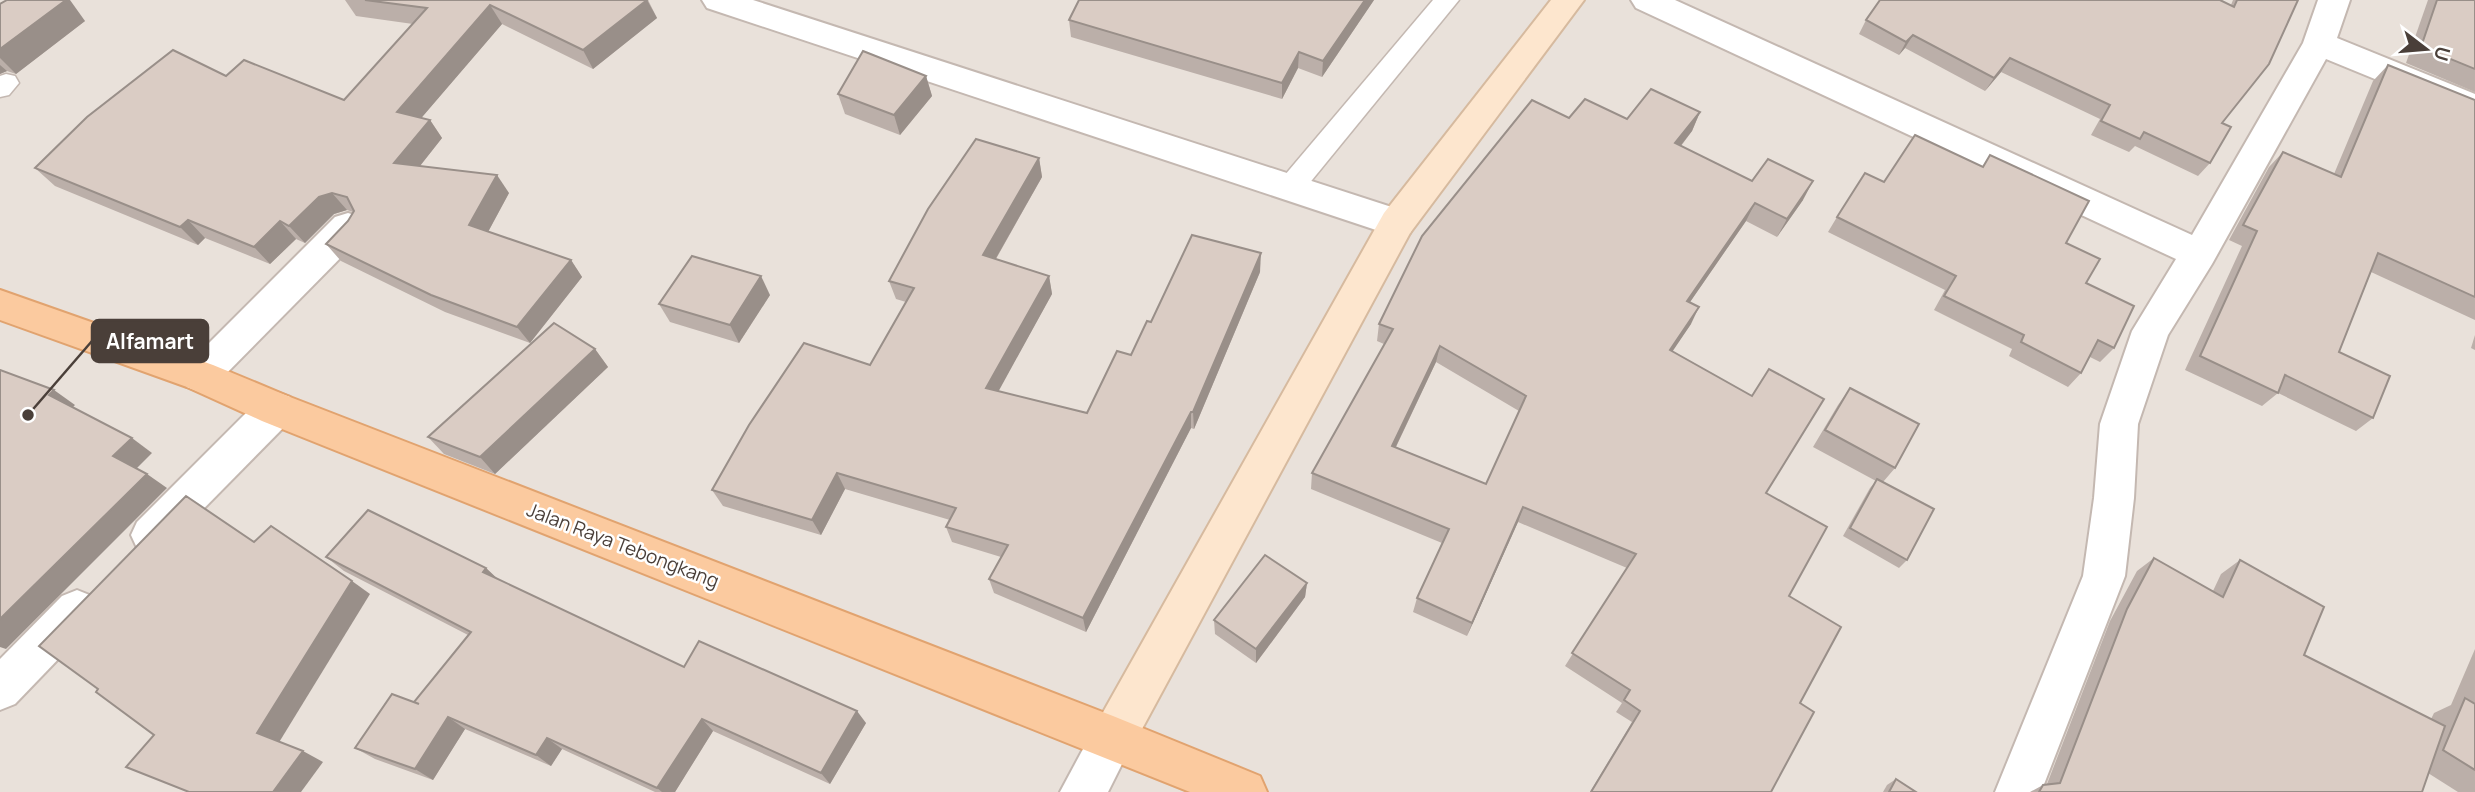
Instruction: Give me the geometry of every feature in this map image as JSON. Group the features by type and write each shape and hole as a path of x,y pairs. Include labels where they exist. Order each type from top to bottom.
{"main road":[{"path":"1113,738 1397,223 1568,0"},
{"name":"Jalan Raya Tebongkang","path":"0,305 200,376 276,409 1244,792"}],"street":[{"path":"718,0 1397,223"},
{"path":"1647,0 2199,254"},
{"path":"2018,792 2104,576 2113,508 2119,424 2151,331 2199,254 2319,43 2334,0"},
{"path":"2319,43 2475,108"},
{"path":"200,376 348,227"},
{"path":"0,689 276,409"},
{"path":"1083,792 1113,738"}],"lane":[{"path":"1289,189 1447,0"}],"shaded area":[{"path":"0,0 2475,0 2475,792 0,792"}],"building":[{"path":"7,0 66,0 0,49 0,4"},
{"path":"365,0 647,0 583,50 490,5 397,112 430,120 394,163 497,175 469,225 571,260 517,327 431,295 326,244 354,211 347,197 332,193 319,197 289,226 280,221 254,247 188,220 180,227 35,168 87,117 173,50 226,76 244,60 344,100 427,8"},
{"path":"1079,0 1365,0 1323,61 1299,52 1282,83 1069,20"},
{"path":"1880,0 2220,0 2234,7 2237,0 2298,0 2269,64 2222,123 2231,127 2210,163 2144,132 2140,139 2101,121 2110,105 2010,58 1994,78 1913,35 1906,42 1866,20"},
{"path":"2437,0 2475,0 2475,69 2421,47"},
{"path":"863,51 926,76 894,115 838,94"},
{"path":"2388,65 2475,100 2475,297 2378,253 2339,352 2390,376 2373,418 2285,375 2278,393 2200,356 2257,231 2243,225 2283,152 2341,177"},
{"path":"1651,89 1700,112 1675,143 1752,181 1768,159 1813,181 1787,219 1755,203 1687,301 1699,307 1670,350 1752,396 1769,369 1824,399 1766,493 1827,527 1789,596 1841,627 1800,703 1814,712 1771,792 1591,792 1640,711 1624,700 1630,690 1572,653 1636,554 1523,507 1472,623 1417,598 1449,529 1312,473 1393,329 1379,324 1422,236 1532,100 1569,118 1585,99 1627,119","holes":["1440,346 1526,396 1486,484 1392,446"]},
{"path":"1915,135 1983,167 1990,155 2089,201 2066,243 2100,259 2086,283 2134,306 2114,348 2098,340 2081,373 2021,342 2024,335 1944,296 1956,276 1837,217 1865,173 1884,182"},
{"path":"976,139 1039,158 983,255 1049,276 986,388 1087,413 1117,351 1131,355 1147,321 1151,322 1192,235 1261,253 1193,412 1083,618 989,579 1008,545 946,527 956,508 837,473 812,520 712,490 749,425 804,343 870,365 914,288 889,281 928,209"},
{"path":"692,256 761,276 730,325 659,304"},
{"path":"554,323 595,349 480,457 428,437"},
{"path":"0,370 54,390 49,395 132,438 113,456 147,474 0,619"},
{"path":"1850,388 1919,424 1895,468 1825,430"},
{"path":"1877,479 1934,509 1907,560 1850,528"},
{"path":"186,496 254,542 271,526 352,581 257,733 303,751 273,792 189,792 126,767 154,735 96,692 98,689 39,646"},
{"path":"368,510 486,568 483,572 684,667 699,641 857,711 821,773 702,719 657,788 547,738 536,755 448,717 415,769 355,748 392,694 419,704 414,702 471,632 326,557"},
{"path":"1265,555 1307,583 1256,649 1214,620"},
{"path":"2154,558 2223,597 2240,560 2324,607 2304,655 2445,726 2422,792 2039,792 2043,785 2060,783 2127,609"},
{"path":"2465,698 2475,704 2475,770 2443,750"},
{"path":"1896,779 1916,792 1889,792"}],"place":[{"name":"Alfamart","path":"28,415"}]}
